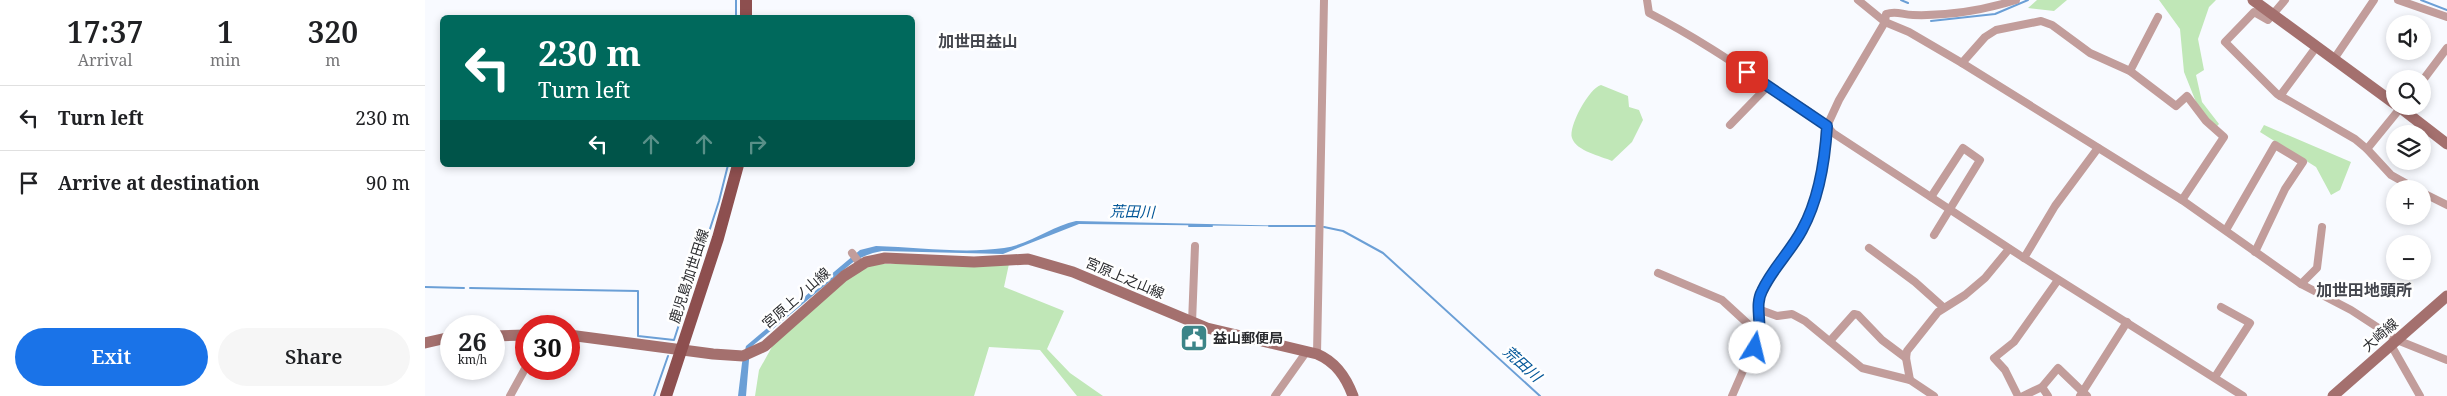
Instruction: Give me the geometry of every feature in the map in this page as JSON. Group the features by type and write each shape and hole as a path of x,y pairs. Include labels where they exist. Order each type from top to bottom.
{"main road":[{"path":"746,0 746,15"},
{"name":"鹿児島加世田線","path":"666,396 726,211 737,167"}],"street":[{"path":"1275,396 1312,352 1319,220 1324,0"},
{"path":"1647,0 1649,13 1693,36 1827,126 1833,133 2009,249 2243,396"},
{"path":"1858,0 1885,22 1909,32 1961,63 2182,200 2301,284 2351,310 2394,343 2447,360"},
{"path":"1732,396 1759,334 1758,309 1761,292 1803,230 1811,210 1824,158 1827,126 1839,100 1885,22 1887,14 1894,11 1911,15 1982,9 2016,0"},
{"path":"2253,0 2386,97"},
{"path":"2285,0 2268,20 2254,12 2225,42 2265,84 2280,96 2355,139 2391,175 2400,180"},
{"path":"2334,59 2374,0"},
{"path":"2398,0 2412,2 2447,17"},
{"path":"2130,71 2158,17"},
{"path":"1961,63 1985,37 1997,30 2041,22 2051,25 2090,53 2130,71 2176,106 2187,96 2201,116 2224,137 2182,200"},
{"path":"2280,96 2317,46"},
{"path":"2430,70 2447,48"},
{"path":"1730,125 1768,86"},
{"path":"2367,149 2392,115"},
{"path":"2410,115 2447,144"},
{"path":"2225,230 2275,145 2303,162 2285,189 2255,252"},
{"path":"1931,197 1963,148 1980,160 1934,235"},
{"path":"2024,258 2055,206 2097,148"},
{"path":"2431,197 2447,205"},
{"path":"2301,284 2317,268 2322,227"},
{"path":"1192,323 1195,246"},
{"path":"1869,248 1915,282 1943,307"},
{"path":"1910,380 1906,358 1907,351 1943,307 1965,295 1985,278 2009,249"},
{"path":"852,253 861,265"},
{"name":"宮原上之山線","path":"861,265 873,259 885,258 984,262 1027,259 1073,272 1192,323 1237,336 1312,352 1333,362 1353,396"},
{"name":"宮原上ノ山線","path":"681,350 732,356 751,354 765,346 844,276 861,265"},
{"path":"1659,273 1722,300 1759,334"},
{"path":"2018,396 2005,370 1994,358 2014,342 2058,280"},
{"name":"大崎線","path":"2333,396 2447,296"},
{"path":"2215,377 2250,323 2221,307"},
{"path":"1758,309 1777,316 1792,314 1813,326 1862,368 1910,380 1934,396"},
{"path":"1830,342 1854,314 1858,314 1882,340 1906,358"},
{"path":"2023,396 2042,387 2058,368 2084,395 2127,322"},
{"path":"580,336 681,350"},
{"path":"425,343 440,340"},
{"path":"2394,343 2420,396"},
{"path":"510,396 519,380"},
{"path":"2042,387 2048,396"}],"green space":[{"path":"2037,0 2067,0 2054,11 2028,8"},
{"path":"2159,0 2216,0 2209,7 2198,39 2204,70 2196,75 2202,102 2219,124 2216,127 2198,107 2184,72 2180,29"},
{"path":"1601,85 1628,96 1629,107 1639,110 1643,120 1632,142 1612,161 1584,150 1574,143 1572,138 1576,117 1585,100"},
{"path":"2264,125 2351,162 2340,190 2331,195 2316,167 2260,132"},
{"path":"870,264 1009,264 1004,287 1064,311 1047,349 1070,373 1103,396 1077,396 1040,350 989,347 974,396 755,396 759,370 773,345 861,267"}],"water":[{"path":"1076,221 1332,227 1079,224 1003,254 882,251 874,253 852,263 750,348 746,396 738,396 746,346 860,250 876,246 956,250 1004,248 1023,243 1067,223"}],"waterway":[{"path":"736,0 736,15"},
{"path":"1901,0 1908,3"},
{"path":"1931,21 1995,14 2028,0"},
{"path":"2421,0 2447,10"},
{"path":"470,288 638,291 638,336 674,340 719,201 728,167"},
{"name":"荒田川","path":"1189,226 1212,226"},
{"name":"荒田川","path":"1269,226 1317,226"},
{"name":"荒田川","path":"1324,227 1343,231 1383,253 1540,396"},
{"path":"425,287 464,288"},
{"path":"654,396 668,356"}],"place":[{"name":"益山郵便局","path":"1194,338"}],"district":[{"name":"加世田益山","path":"978,41"},
{"name":"加世田地頭所","path":"2364,290"}],"route":[{"path":"1747,72 1827,126 1824,158 1811,210 1803,230 1761,292 1758,309 1759,334 1755,348"}]}
